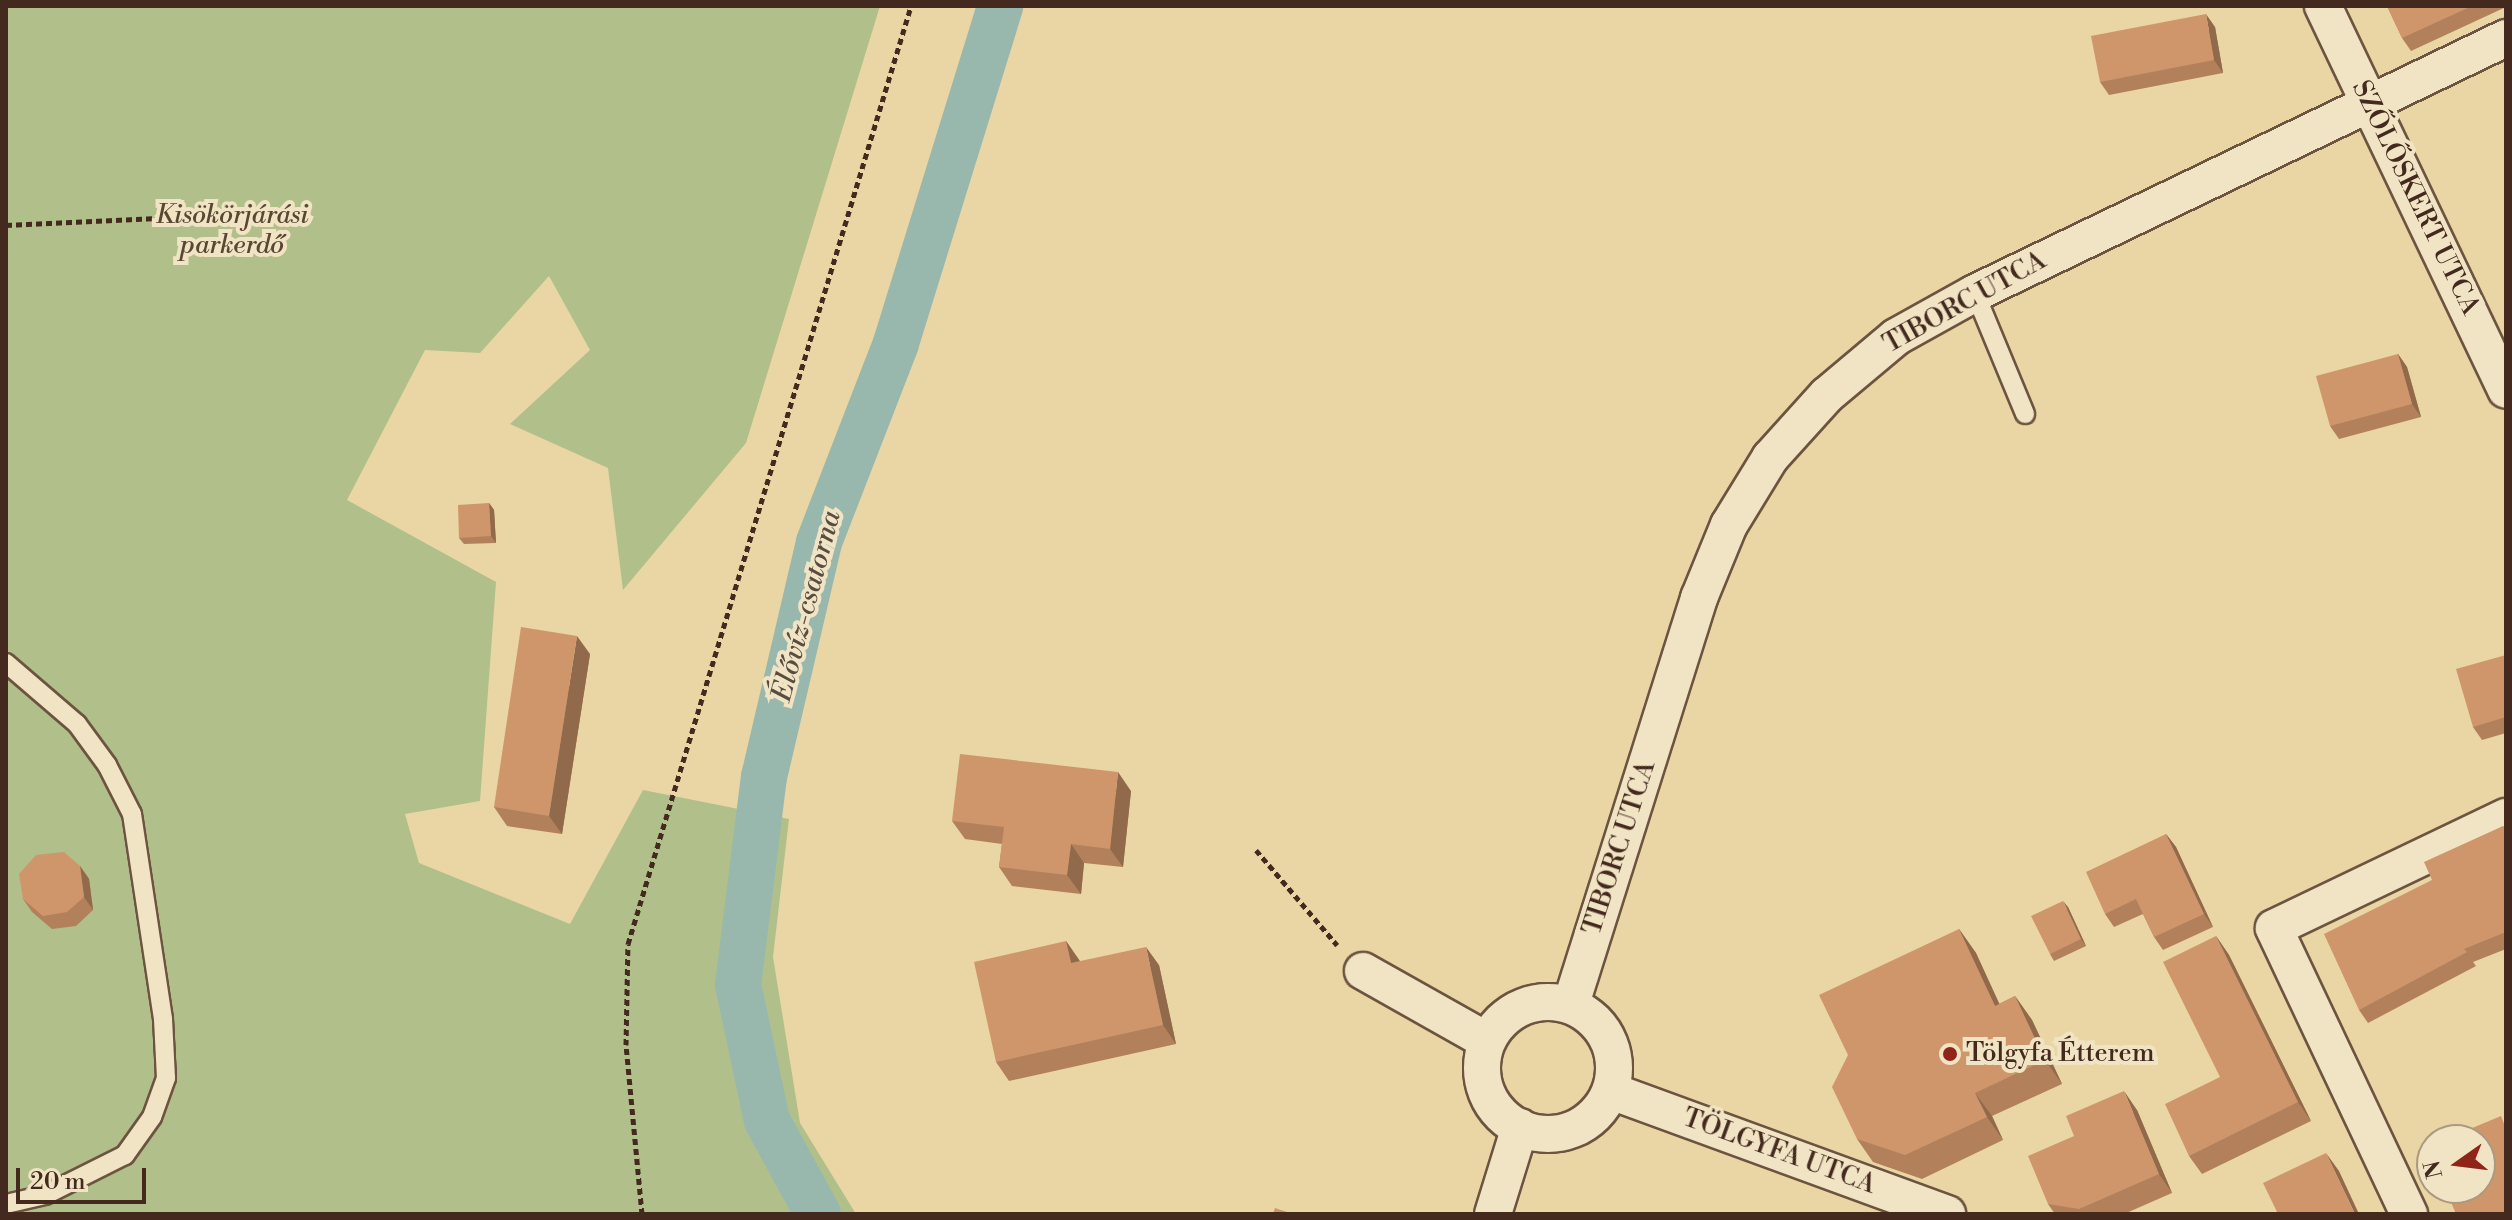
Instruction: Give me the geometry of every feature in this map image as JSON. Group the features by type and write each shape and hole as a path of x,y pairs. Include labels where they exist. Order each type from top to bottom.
{"street":[{"name":"SZŐLŐSKERT UTCA","path":"2323,6 2506,390"},
{"name":"TIBORC UTCA","path":"1571,1004 1699,598 1747,492 1793,431 1849,373 1896,337 1975,293 2368,101 2506,38"},
{"path":"2409,1214 2274,928 2506,817"},
{"path":"1363,971 1487,1041"},
{"path":"1536,1002 1571,1004 1596,1022 1610,1043 1615,1066 1611,1091 1593,1117 1573,1129 1546,1134 1520,1127 1491,1102 1482,1074 1487,1041 1507,1015 1536,1002"},
{"name":"TÖLGYFA UTCA","path":"1611,1091 1947,1214"},
{"path":"1493,1214 1520,1127"}],"lane":[{"path":"1975,293 2025,414"},
{"path":"6,663 77,724 107,765 132,814 163,1019 166,1078 152,1117 125,1155 45,1195 6,1204"}],"path":[{"path":"642,1214 626,1045 628,944 911,6"},
{"path":"6,225 158,218"},
{"path":"1256,850 1363,971"}],"green space":[{"name":"Kisökörjárási parkerdő","path":"6,6 880,6 746,443 623,590 608,468 510,424 590,350 549,276 480,353 425,350 347,500 496,582 480,801 405,814 419,863 570,924 643,790 789,819 773,957 800,1123 856,1214 6,1214"}],"building":[{"path":"2387,6 2472,6 2402,38"},
{"path":"2206,14 2214,60 2100,82 2091,36"},
{"path":"2398,354 2412,404 2330,426 2316,376"},
{"path":"489,503 491,536 459,538 458,505"},
{"path":"521,627 577,636 549,816 494,807"},
{"path":"2506,655 2506,717 2473,727 2456,669"},
{"path":"960,754 1118,772 1110,849 1071,844 1067,875 999,867 1004,827 952,821"},
{"path":"2503,826 2506,832 2506,932 2464,949 2467,952 2359,1010 2324,934 2432,880 2424,862"},
{"path":"2166,834 2204,914 2154,937 2136,899 2105,914 2086,872"},
{"path":"64,852 80,866 84,897 67,912 43,916 23,899 19,874 36,855"},
{"path":"2063,901 2081,939 2050,954 2031,916"},
{"name":"Tölgyfa Étterem","path":"1959,929 1995,1006 2015,996 2045,1060 1975,1093 1987,1117 1905,1155 1857,1139 1832,1087 1848,1055 1819,995"},
{"path":"2216,936 2298,1102 2189,1156 2165,1104 2220,1077 2163,962"},
{"path":"1066,941 1071,963 1146,947 1163,1025 996,1062 974,962"},
{"path":"2124,1091 2159,1174 2079,1209 2048,1204 2028,1156 2074,1136 2066,1116"},
{"path":"2501,1116 2506,1129 2506,1214 2456,1214 2452,1204 2496,1204 2496,1124 2482,1124"},
{"path":"2326,1153 2355,1214 2278,1214 2263,1183"},
{"path":"1275,1208 1293,1214 1273,1214"}],"waterway":[{"name":"Élővíz-csatorna","path":"818,1214 767,1121 738,985 764,777 819,542 896,343 1000,6"}],"place":[{"name":"Tölgyfa Étterem","path":"1950,1054"}]}
